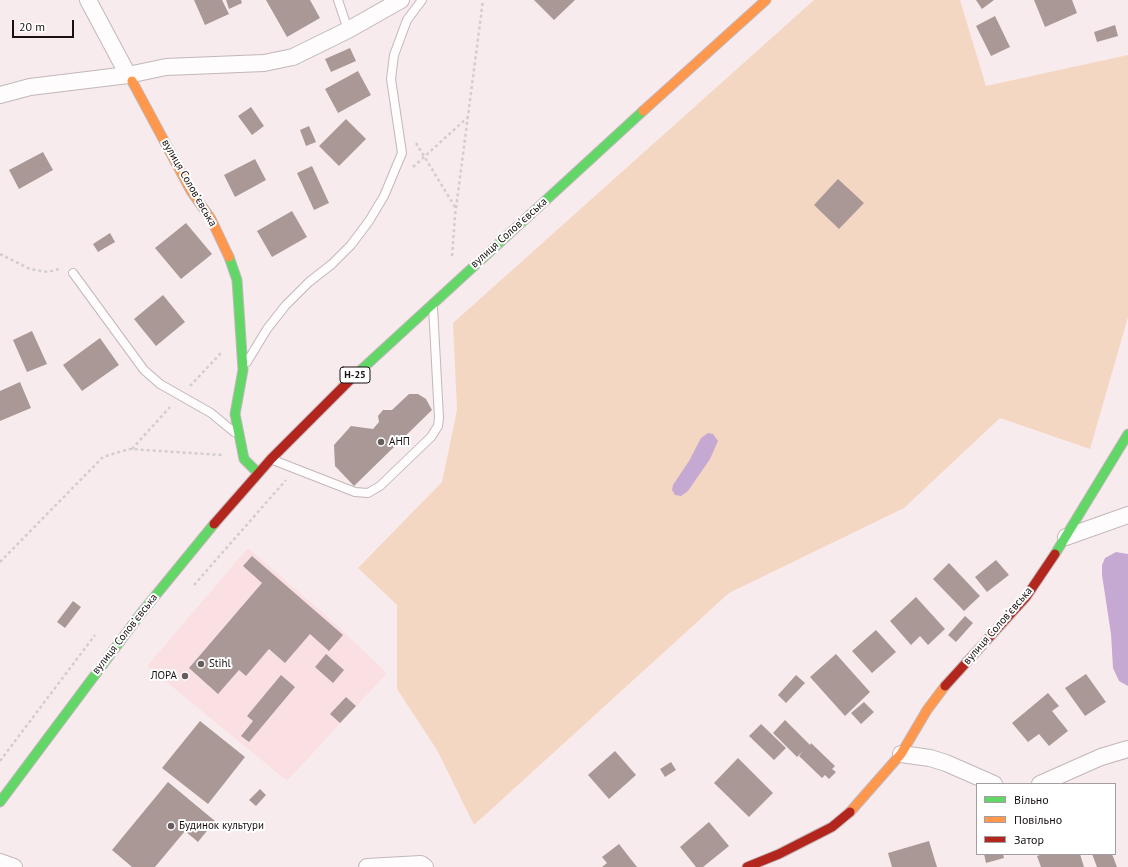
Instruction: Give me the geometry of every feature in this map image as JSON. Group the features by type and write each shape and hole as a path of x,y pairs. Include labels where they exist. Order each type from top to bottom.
{"main road":[{"name":"вулиця Соловʼєвська","path":"0,802 142,612 210,528 270,459 318,410 432,303 766,0"},
{"name":"вулиця Соловʼєвська","path":"130,78 191,191 211,219 226,248 237,280 243,370 235,414 244,459"},
{"name":"вулиця Соловʼєвська","path":"747,867 779,854 832,826 870,790 901,754 931,705 948,683 1026,597 1066,537 1079,512 1128,434"},
{"path":"244,459 258,473"}],"street":[{"name":"вулиця Соловʼєвська","path":"88,0 130,78"},
{"path":"0,95 30,87 130,78 166,67 264,63 294,56 348,30 401,0"},
{"path":"1066,537 1128,515"},
{"path":"1042,783 1101,757 1128,749"},
{"path":"901,754 946,762 992,783"},
{"path":"0,862 14,867"},
{"path":"367,867 421,864 425,867"}],"lane":[{"path":"338,0 348,30"},
{"path":"243,370 267,329 285,306 309,282 332,264 351,245 369,222 384,196 402,153 391,79 394,55 407,20 422,0"},
{"path":"73,274 144,370 160,384 211,414 239,436"},
{"path":"270,459 355,492 368,493 380,486 431,437 436,430 439,418 432,303"}],"path":[{"path":"452,261 456,208 483,0"},
{"path":"412,168 468,117"},
{"path":"412,137 456,208"},
{"path":"0,254 30,269 48,272 56,269 65,269 73,274"},
{"path":"132,450 241,332"},
{"path":"0,562 103,457 132,450 228,455 244,459"},
{"path":"193,586 296,469"},
{"path":"0,761 98,632"}],"shaded area":[{"path":"814,0 960,0 986,86 1128,55 1128,317 1090,449 1000,418 904,508 729,593 474,825 437,750 397,689 397,605 358,568 442,482 457,410 453,323"},
{"path":"708,433 713,434 718,441 710,459 688,491 681,496 675,495 672,490 673,485 689,461 701,438"},
{"path":"248,548 331,620 387,673 287,781 147,666"},
{"path":"1116,552 1128,554 1128,686 1119,681 1113,668 1111,634 1102,575 1102,565 1105,558"}],"building":[{"path":"194,0 222,0 229,14 205,25"},
{"path":"226,0 241,0 242,3 229,9"},
{"path":"266,0 310,0 320,18 287,37"},
{"path":"534,0 575,0 554,20"},
{"path":"976,0 994,0 982,9"},
{"path":"1034,0 1072,0 1077,13 1045,27"},
{"path":"995,16 1010,47 991,56 976,26"},
{"path":"1115,25 1118,36 1097,42 1094,32"},
{"path":"350,48 356,61 331,72 325,59"},
{"path":"358,71 371,95 338,113 325,89"},
{"path":"251,107 264,126 252,135 238,116"},
{"path":"346,119 366,139 339,166 319,146"},
{"path":"309,126 316,142 306,146 300,130"},
{"path":"43,152 53,170 19,189 9,170"},
{"path":"255,159 266,180 235,197 224,175"},
{"path":"312,166 329,203 314,210 297,173"},
{"path":"838,179 864,203 839,229 814,205"},
{"path":"292,211 307,237 272,257 257,231"},
{"path":"186,223 212,254 181,279 155,248"},
{"path":"110,233 115,242 98,252 93,244"},
{"path":"163,295 185,322 156,346 134,319"},
{"path":"32,331 47,364 27,372 13,340"},
{"path":"100,338 119,365 82,391 63,365"},
{"path":"20,382 31,408 0,421 0,391"},
{"path":"409,394 418,394 426,399 432,410 354,486 335,466 334,445 351,426 373,429 379,422 378,416 383,410 392,410"},
{"path":"252,556 343,635 329,651 310,634 285,663 269,649 246,676 239,670 218,694 189,668 262,583 243,566"},
{"path":"996,560 1009,575 987,592 975,577"},
{"path":"949,563 980,596 964,611 933,579"},
{"path":"916,597 945,629 928,645 920,636 911,645 890,621"},
{"path":"73,601 81,607 65,628 57,622"},
{"path":"965,616 973,623 956,642 948,635"},
{"path":"876,630 896,652 872,673 852,651"},
{"path":"326,654 344,670 333,683 315,667"},
{"path":"836,654 870,692 845,716 810,677"},
{"path":"1086,674 1106,702 1085,716 1065,688"},
{"path":"281,675 295,687 249,742 241,736 253,721 247,716"},
{"path":"796,675 805,683 786,703 778,695"},
{"path":"1048,693 1059,706 1052,711 1068,731 1049,746 1039,734 1028,742 1012,723"},
{"path":"346,697 356,706 340,723 330,714"},
{"path":"864,702 874,712 861,724 851,713"},
{"path":"785,720 810,745 811,743 835,766 832,769 836,772 829,779 825,775 822,778 799,756 803,751 797,757 773,733"},
{"path":"200,721 245,757 208,804 162,768"},
{"path":"761,724 786,748 774,760 749,736"},
{"path":"615,751 636,775 609,799 588,775"},
{"path":"738,758 773,793 749,817 714,783"},
{"path":"671,762 676,770 665,777 660,769"},
{"name":"Будинок культури","path":"168,782 215,821 198,842 185,831 155,867 132,867 112,850"},
{"path":"260,789 266,795 256,806 249,800"},
{"path":"709,822 729,846 703,867 696,867 680,847"},
{"path":"929,841 937,867 892,867 888,853"},
{"path":"619,844 637,867 602,867 607,863 602,857"},
{"path":"984,855 1003,855 1004,858 986,863"},
{"path":"1080,855 1084,867 1041,867 1037,856"},
{"path":"1092,855 1112,855 1117,867 1097,867"}],"traffic: fast":[{"path":"350,380 643,111"},
{"path":"229,257 237,280 243,370 235,414 244,459 258,473"},
{"path":"1055,554 1128,434"},
{"path":"0,802 142,612 214,524"}],"traffic: slow":[{"path":"643,111 766,0"},
{"path":"132,81 191,191 211,219 229,257"},
{"path":"850,812 901,754 927,710 945,686"}],"traffic: jam":[{"path":"214,524 271,459 350,380"},
{"path":"945,686 1026,597 1055,554"},
{"path":"747,867 779,854 832,827 850,812"}],"place":[{"name":"АНП","path":"381,442"},
{"name":"Stihl","path":"201,664"},
{"name":"ЛОРА","path":"185,676"},
{"name":"Будинок культури","path":"171,826"}]}
